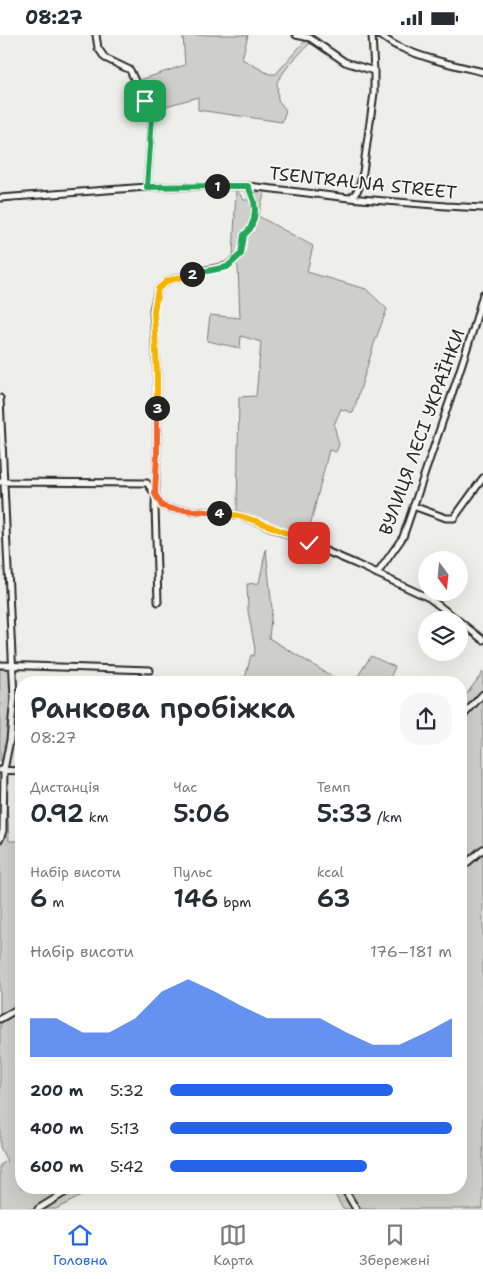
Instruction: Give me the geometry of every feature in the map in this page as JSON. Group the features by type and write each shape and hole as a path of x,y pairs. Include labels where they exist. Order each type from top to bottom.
{"street":[{"path":"96,35 98,48 105,58 130,70 152,118 147,187"},
{"path":"296,35 310,38 345,62 374,71"},
{"path":"350,198 359,188 363,172 374,93 372,35"},
{"path":"378,35 397,46 433,60 483,72"},
{"path":"158,602 155,494 157,374 154,311 158,289 167,281 197,272 227,267 241,254 244,235 250,229 255,210 254,201 248,186"},
{"name":"TSENTRALNA STREET","path":"0,198 147,187 248,186 446,207 483,208"},
{"name":"ВУЛИЦЯ ЛЕСІ УКРАЇНКИ","path":"377,574 403,537 456,382 483,294"},
{"path":"0,398 2,482 13,707 10,740 2,770 3,831 0,839"},
{"path":"413,506 446,518 454,518 483,478"},
{"path":"2,482 148,483 162,506 172,509 223,513 261,523 429,598 446,611"},
{"path":"468,628 483,640"},
{"path":"0,665 150,670"},
{"path":"467,711 483,694"},
{"path":"2,770 15,771"},
{"path":"467,863 483,849"},
{"path":"0,1019 15,1010"},
{"path":"38,1209 63,1194"},
{"path":"347,1194 356,1209"}],"shaded area":[{"path":"183,35 248,35 242,59 269,74 276,74 309,37 350,61 371,68 371,75 314,44 309,44 288,66 277,82 278,100 286,110 282,122 198,110 198,97 166,106 156,117 148,118 134,83 185,65"},
{"path":"236,189 244,200 250,200 256,192 265,191 258,216 313,246 307,272 366,289 387,309 353,413 341,409 334,425 339,445 336,452 329,450 307,538 264,520 237,512 239,397 256,396 261,342 241,336 240,348 207,341 210,315 240,318 238,267 233,257"},
{"path":"266,549 272,609 269,638 331,676 246,676 251,655 254,656 255,649 248,611 247,584 259,583"},
{"path":"371,656 395,667 391,676 358,676"},
{"path":"0,668 10,669 12,684 8,745 4,757 0,761"},
{"path":"483,672 483,1209 343,1209 334,1194 467,1194 467,694"},
{"path":"0,773 6,775 9,841 15,841 15,1194 84,1194 56,1209 0,1209 0,1165 7,1161 0,1147"}],"route":[{"path":"145,101 152,118 147,187 248,186 254,201 255,210 250,229 244,235 241,254 227,267 197,272 167,281 158,289 154,311 157,374 155,494 162,506 172,509 240,516 309,543"}]}
